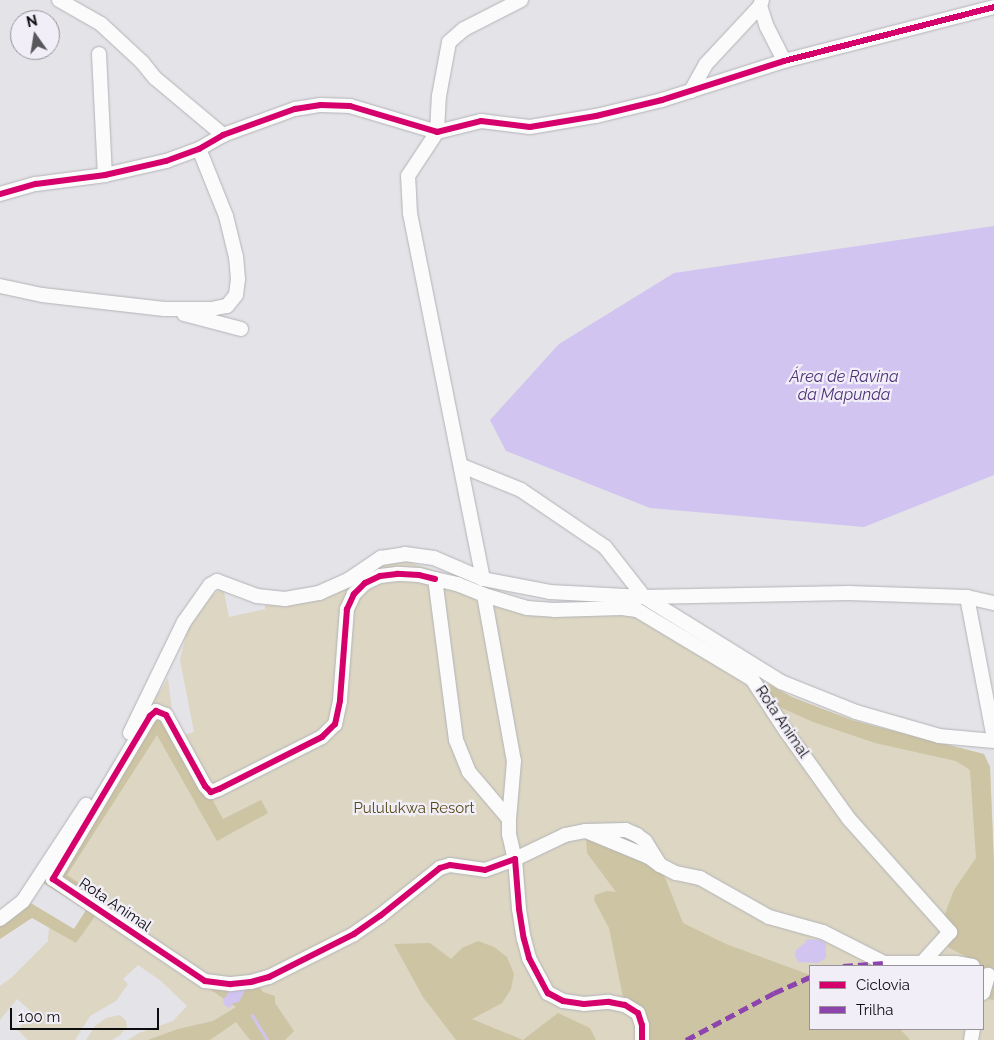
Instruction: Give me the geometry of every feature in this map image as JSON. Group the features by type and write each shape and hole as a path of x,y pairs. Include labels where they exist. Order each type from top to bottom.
{"street":[{"path":"59,0 101,24 142,62 155,78 224,135"},
{"path":"483,579 462,466 410,213 408,176 437,132 439,96 449,42 464,29 520,0"},
{"path":"691,91 706,64 761,3"},
{"path":"761,3 767,27 784,61"},
{"path":"0,194 36,184 105,175 166,161 199,149 224,135 295,109 321,105 350,106 437,132 480,121 530,127 596,116 691,91 784,61 994,7"},
{"path":"99,54 105,175"},
{"path":"0,286 42,295 164,309 212,309 226,306 236,295 238,279 236,258 226,216 199,149"},
{"path":"164,309 241,329"},
{"path":"462,466 521,490 605,547 644,597 782,682 856,712 939,736 994,740 968,597"},
{"path":"0,919 22,901 109,770 154,686 184,622 210,585 217,581 257,596 285,598 319,593 348,580 381,558 404,554 434,558 483,579 550,592 644,597 848,593 968,597 994,602"},
{"name":"Rota Animal","path":"921,964 950,932 849,819 786,731 752,679 637,610 622,608 554,610 527,608 484,595 457,584 419,575 397,574 380,576 365,583 354,594 346,608 340,701 334,724 322,737 212,792 205,786 166,715 156,711 150,716 53,879 205,981 231,984 269,977 354,934 380,916 440,868 450,866 485,870 515,859 565,836 586,831 626,830 646,841 660,865 676,873 700,878 769,917 822,932 884,963 921,964 956,963 967,965"},
{"path":"435,579 456,740 469,772 508,819"},
{"path":"484,595 514,761 508,819 509,834 515,859 518,909 529,958 548,993 563,1001 584,1004 609,1002 625,1005 638,1013 642,1025 642,1040"},
{"path":"984,989 988,975"}],"green space":[{"name":"Pululukwa Resort","path":"393,561 406,561 532,604 615,604 792,697 881,729 984,754 990,767 994,864 994,1040 128,1040 139,1033 173,1021 187,1006 161,981 138,965 123,979 128,984 116,1001 90,1016 75,1040 28,1040 18,1030 32,1012 17,999 0,1020 0,986 11,978 48,941 49,927 76,943 95,915 42,882 168,678 173,719 181,736 194,732 180,660 188,626 204,601 223,587 229,617 265,609 265,605 289,605"},
{"path":"120,1015 126,1021 127,1027 120,1035 112,1040 86,1040 95,1026 106,1018"}],"shaded area":[{"path":"761,680 792,697 851,720 984,754 990,767 994,864 994,1000 984,998 986,974 984,965 948,947 942,922 954,890 976,858 970,770 956,761 875,743 813,722 773,704"},
{"path":"146,714 166,715 223,819 261,800 268,813 217,841 157,735 67,875 106,901 76,943 32,918 0,939 0,924 29,902 74,929 86,910 42,882"},
{"path":"586,836 632,836 660,865 683,923 726,944 809,975 809,1030 901,1030 910,1040 646,1040 645,1015 641,1006 623,997 609,928 594,900 595,895 607,891 616,892 587,853"},
{"path":"478,941 494,947 507,957 514,974 511,989 502,1003 472,1019 523,1040 456,1040 423,997 394,944 430,943 451,959 462,948"},
{"path":"202,984 257,984 263,992 275,996 275,1003 294,1031 285,1040 250,1040 236,1022 210,1040 148,1040 178,1029 213,1021 236,1007"},
{"path":"558,1013 590,1028 596,1040 523,1040"}],"water":[{"name":"Área de Ravina da Mapunda","path":"994,226 994,475 864,527 650,508 506,451 490,420 559,344 674,273"},
{"path":"807,939 821,940 826,944 826,958 818,963 798,962 795,955 796,950"},
{"path":"231,989 246,989 239,1002 233,1003 230,1008 225,1006 223,1000"}],"waterway":[{"path":"252,1015 267,1040"}],"marked path":[{"path":"857,965 884,963"},
{"path":"686,1040 774,993 809,977"}],"cycle path":[{"path":"0,194 36,184 105,175 166,161 199,149 223,135 295,109 321,105 350,106 437,132 481,121 530,127 596,116 662,100 784,61 994,7"},
{"path":"435,579 419,575 397,574 380,576 365,583 354,594 347,609 340,701 335,724 322,737 219,789 211,792 205,786 166,715 156,711 150,716 53,879 205,981 231,984 251,982 269,977 354,934 380,916 440,868 450,865 485,870 515,859 519,909 524,939 529,958 548,993 563,1001 584,1004 609,1002 625,1005 638,1013 642,1025 642,1040"}]}
